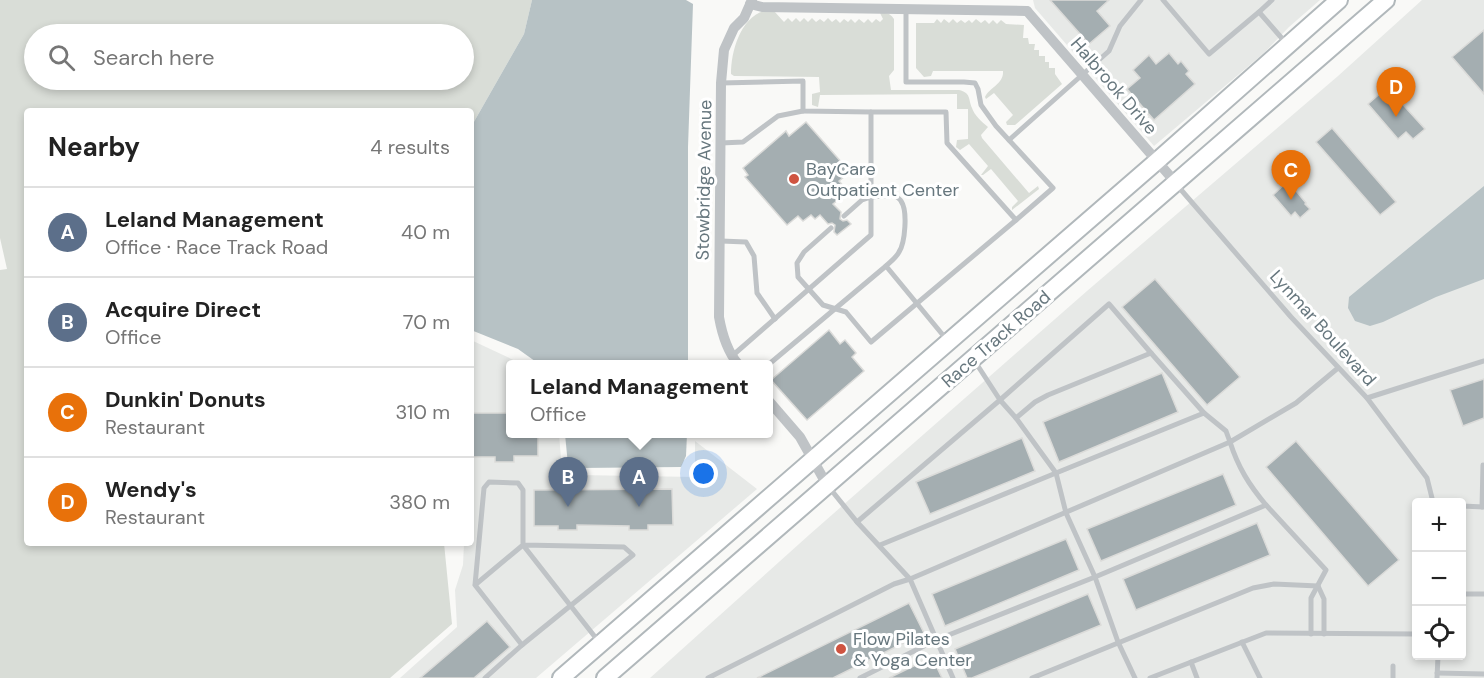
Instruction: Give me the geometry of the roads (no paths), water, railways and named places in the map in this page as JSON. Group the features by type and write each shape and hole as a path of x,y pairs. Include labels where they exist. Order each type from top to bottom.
{"main road":[{"name":"Race Track Road","path":"561,678 1157,161 1339,0"},
{"name":"Race Track Road","path":"605,678 1386,0"},
{"path":"601,644 620,666"}],"street":[{"path":"751,2 762,7 906,4 1027,6"},
{"name":"Stowbridge Avenue","path":"735,360 721,328 719,317 722,83 724,50 734,28 744,18 751,2"},
{"name":"Halbrook Drive","path":"1027,6 1176,183"},
{"path":"773,406 800,437 827,485"}],"lane":[{"path":"1009,140 1109,51 1120,26 1141,0"},
{"path":"1163,0 1209,54 1272,0"},
{"path":"831,228 804,252 798,263 798,277 823,305 846,312 871,342 1053,188 981,105 975,84 906,82 906,4"},
{"path":"1259,12 1288,45"},
{"path":"722,83 803,81 803,111"},
{"path":"720,143 743,142 778,116 803,111 946,112 947,143 1016,220"},
{"path":"735,360 775,319 871,235 872,112"},
{"name":"Lynmar Boulevard","path":"1176,183 1367,398 1427,477 1432,498"},
{"path":"773,361 834,307 886,266 896,256 902,245 905,226 904,210 901,201 894,195 871,196 862,200 844,216"},
{"path":"719,241 746,242 753,256 757,293 775,319"},
{"path":"886,266 948,341"},
{"path":"857,522 1109,304 1204,413 1226,431 1236,460 1248,484 1326,570 1311,598 1311,634"},
{"path":"1016,418 1035,402 1048,395 1151,353"},
{"path":"973,359 1000,400 1056,473 1066,513 1095,577 1118,642 1135,678"},
{"path":"1367,398 1484,361"},
{"path":"708,678 894,584 1230,442 1296,403 1338,368"},
{"path":"880,545 1204,413"},
{"path":"1466,506 1483,507 1483,465"},
{"path":"522,645 475,585 484,488 489,482 518,483 523,490 523,545 601,644"},
{"path":"827,485 857,522 910,579 953,678"},
{"path":"860,678 936,640 1095,577 1266,505"},
{"path":"475,585 523,545 624,547 633,555 485,678"},
{"path":"1032,678 1253,588 1274,584 1318,586"},
{"path":"1318,586 1324,599 1324,634"},
{"path":"1466,594 1484,594"},
{"path":"1150,678 1266,633 1412,634"},
{"path":"1242,642 1260,678"},
{"path":"1438,660 1437,676 1484,674"},
{"path":"1191,662 1197,678"},
{"path":"1393,666 1393,678"}],"place":[{"name":"Wendy's","path":"1396,117"},
{"name":"BayCare Outpatient Center","path":"794,179"},
{"name":"Dunkin' Donuts","path":"1291,200"},
{"name":"Acquire Direct","path":"568,507"},
{"name":"Leland Management","path":"639,507"},
{"name":"Flow Pilates & Yoga Center","path":"841,649"}]}
